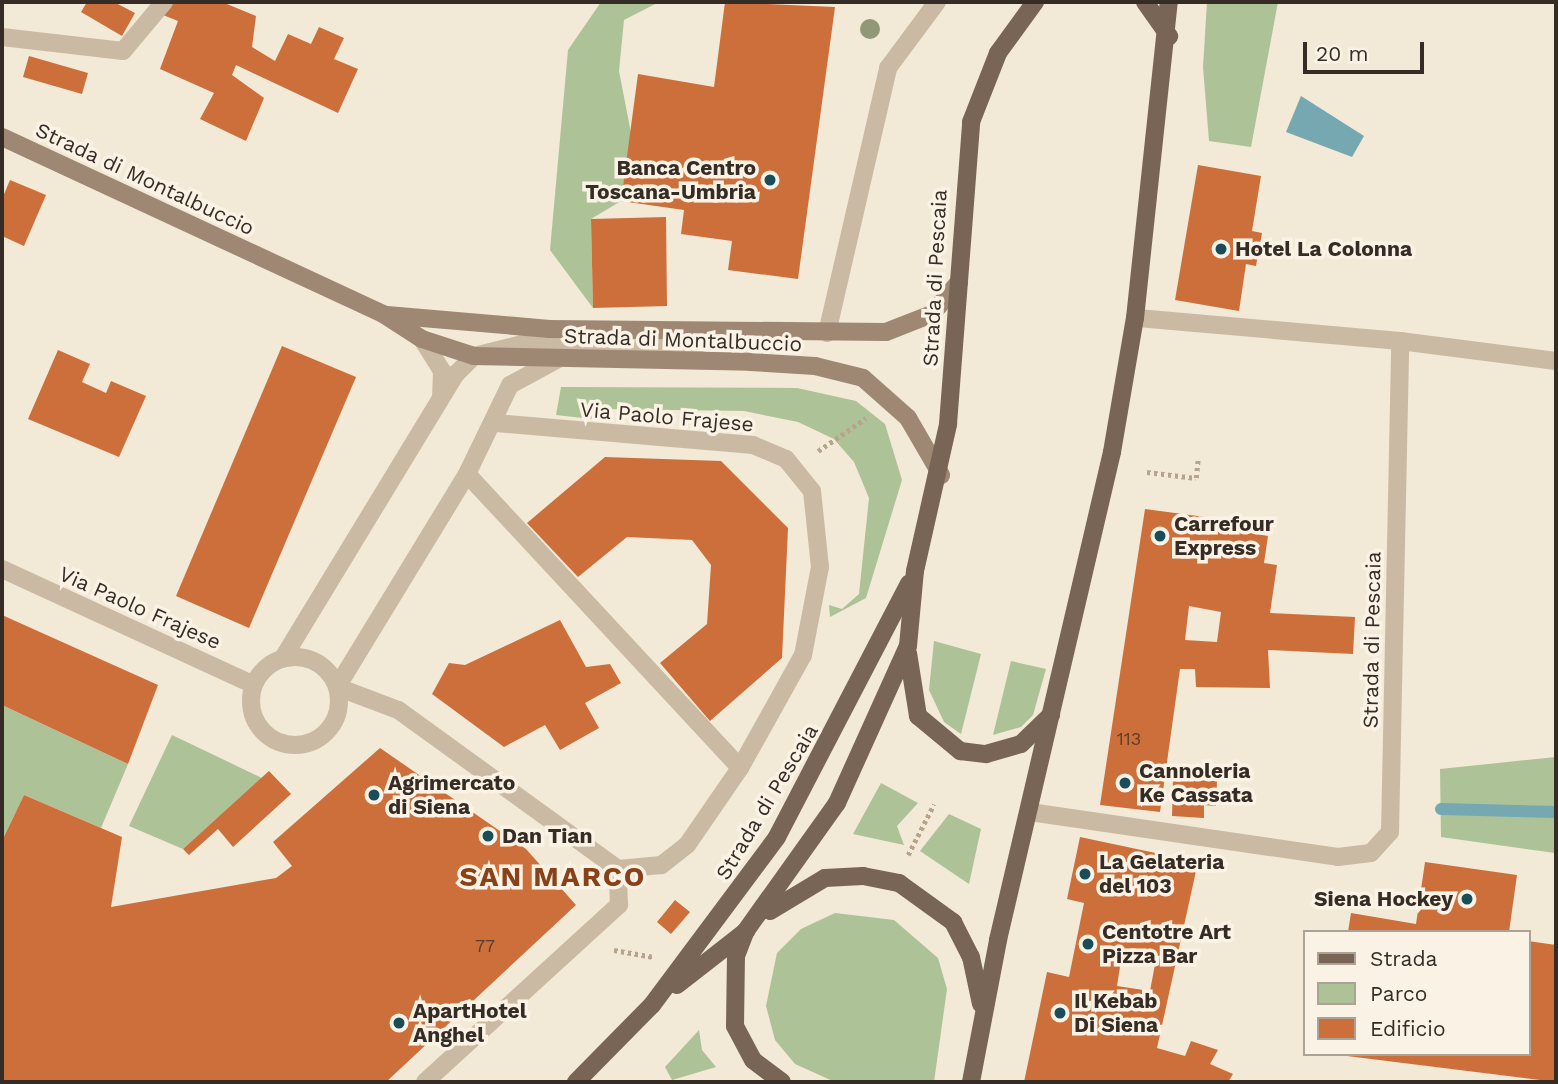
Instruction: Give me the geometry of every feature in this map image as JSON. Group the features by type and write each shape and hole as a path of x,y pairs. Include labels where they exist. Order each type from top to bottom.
{"main road":[{"path":"1145,2 1168,36"},
{"name":"Strada di Pescaia","path":"971,1082 982,1013 1112,452 1135,318 1168,36 1169,2"},
{"name":"Strada di Pescaia","path":"782,1082 753,1060 735,1026 733,979 745,932 838,803 908,646 915,571 941,475 959,282 962,185 976,100 1034,5"},
{"name":"Strada di Pescaia","path":"576,1082 652,1004 777,837 915,571"},
{"path":"908,646 918,716 960,751 986,754 1021,744 1054,711"},
{"name":"Strada di Pescaia","path":"652,1004 791,894 825,878 863,876 899,883 953,922 971,957 982,1013"}],"street":[{"path":"2,37 123,51 164,2"},
{"path":"827,332 888,68 937,2"},
{"name":"Strada di Montalbuccio","path":"2,137 383,314 422,339 474,355 841,371 890,397 941,475"},
{"name":"Strada di Montalbuccio","path":"383,314 549,329 736,335 886,332 919,323 959,282"},
{"path":"1135,318 1400,341 1556,361"},
{"path":"558,359 510,385 496,423 467,474 337,687 331,727 295,745 259,725 254,685 283,658 440,402 474,355 526,343 693,345 736,335"},
{"path":"422,339 442,371 440,402"},
{"name":"Strada di Pescaia","path":"1030,812 1338,858 1371,853 1384,845 1392,820 1400,341"},
{"name":"Via Paolo Frajese","path":"496,423 743,443 777,454 802,475 812,491 820,532 816,609 800,663 740,768 673,858 640,871 618,869"},
{"path":"467,474 740,768"},
{"name":"Via Paolo Frajese","path":"4,572 254,685"},
{"path":"283,658 310,659 337,687 398,710 618,869 619,905 425,1082"}],"path":[{"path":"806,459 872,414"},
{"path":"1147,472 1196,478 1198,459"},
{"path":"908,855 934,804"},
{"path":"621,955 646,955 664,966"}],"green space":[{"path":"601,2 659,2 624,20 619,71 631,133 621,201 591,219 593,308 550,250 568,50"},
{"path":"1207,2 1278,2 1251,147 1209,141 1203,67"},
{"path":"561,387 797,388 856,401 885,424 902,480 866,598 830,617 829,605 842,609 859,594 869,498 854,462 834,439 798,422 744,411 602,409 600,420 556,415"},
{"path":"934,641 981,654 961,734 944,722 929,690"},
{"path":"1011,661 1046,669 1033,715 1021,727 993,735"},
{"path":"2,705 128,764 101,828 24,795 2,841"},
{"path":"172,735 262,778 183,849 129,826"},
{"path":"1556,757 1556,895 1555,853 1441,837 1440,769"},
{"path":"881,783 918,803 897,826 904,845 853,834"},
{"path":"949,814 981,829 969,884 920,851"},
{"path":"835,913 894,920 938,958 947,989 934,1082 835,1082 795,1064 775,1040 766,1006 777,953 801,929"},
{"path":"699,1030 702,1050 716,1067 672,1080 665,1067"}],"water":[{"path":"1301,96 1364,136 1352,157 1286,132"}],"building":[{"path":"87,2 114,2 135,13 122,36 81,12"},
{"path":"166,2 222,2 256,16 252,47 275,61 288,34 311,44 319,27 344,38 334,59 358,69 338,113 236,65 232,75 264,98 246,141 200,119 214,93 160,69 178,21 163,15"},
{"path":"725,2 835,7 798,279 728,270 732,241 681,234 684,210 621,201 638,74 714,87"},
{"path":"29,56 88,73 82,94 23,77"},
{"name":"Hotel La Colonna","path":"1198,165 1261,176 1252,231 1262,233 1256,266 1246,264 1239,311 1175,300"},
{"path":"10,180 46,195 24,246 2,236 2,199"},
{"path":"666,217 667,306 593,308 591,219"},
{"path":"282,346 356,377 249,628 176,596"},
{"path":"58,350 90,364 82,382 106,393 111,381 146,396 119,457 28,419"},
{"path":"605,457 721,461 788,528 782,658 710,721 660,663 707,624 711,565 692,540 627,537 578,577 527,523"},
{"path":"1145,509 1205,517 1203,525 1268,536 1264,563 1277,565 1270,613 1355,617 1353,654 1268,650 1270,688 1196,687 1195,669 1180,669 1160,812 1100,805","holes":["1189,606 1221,612 1217,642 1185,640"]},
{"path":"2,615 158,685 128,764 2,705"},
{"path":"560,620 586,667 610,664 621,683 585,703 599,728 560,750 545,725 504,747 432,694 449,663 465,665"},
{"path":"380,748 526,849 576,905 386,1082 2,1082 2,841 24,795 122,837 111,907 276,878 292,866 273,842"},
{"path":"269,771 291,794 233,847 218,829 189,855 183,849"},
{"path":"1173,779 1217,781 1216,806 1204,805 1204,818 1172,816"},
{"path":"1080,837 1198,862 1157,1048 1185,1056 1191,1041 1218,1050 1210,1064 1233,1074 1228,1082 1024,1082 1047,972 1069,977 1084,903 1067,899","holes":["1122,954 1156,959 1150,991 1117,986"]},
{"name":"Siena Hockey","path":"1425,862 1517,875 1509,930 1348,930 1351,913 1416,924"},
{"path":"675,900 690,912 671,934 657,922"},
{"path":"1530,941 1556,945 1556,1082 1347,1056 1530,1056"}],"waterway":[{"path":"1441,809 1556,812"}],"place":[{"name":"Banca Centro Toscana-Umbria","path":"770,180"},
{"name":"Hotel La Colonna","path":"1221,249"},
{"name":"Carrefour Express","path":"1160,536"},
{"name":"Cannoleria Ke Cassata","path":"1125,783"},
{"name":"Agrimercato di Siena","path":"374,795"},
{"name":"Dan Tian","path":"488,836"},
{"name":"La Gelateria del 103","path":"1085,874"},
{"name":"Siena Hockey","path":"1467,899"},
{"name":"Centotre Art Pizza Bar","path":"1088,944"},
{"name":"Il Kebab Di Siena","path":"1060,1013"},
{"name":"ApartHotel Anghel","path":"399,1023"}],"district":[{"name":"SAN MARCO","path":"553,877"}]}
